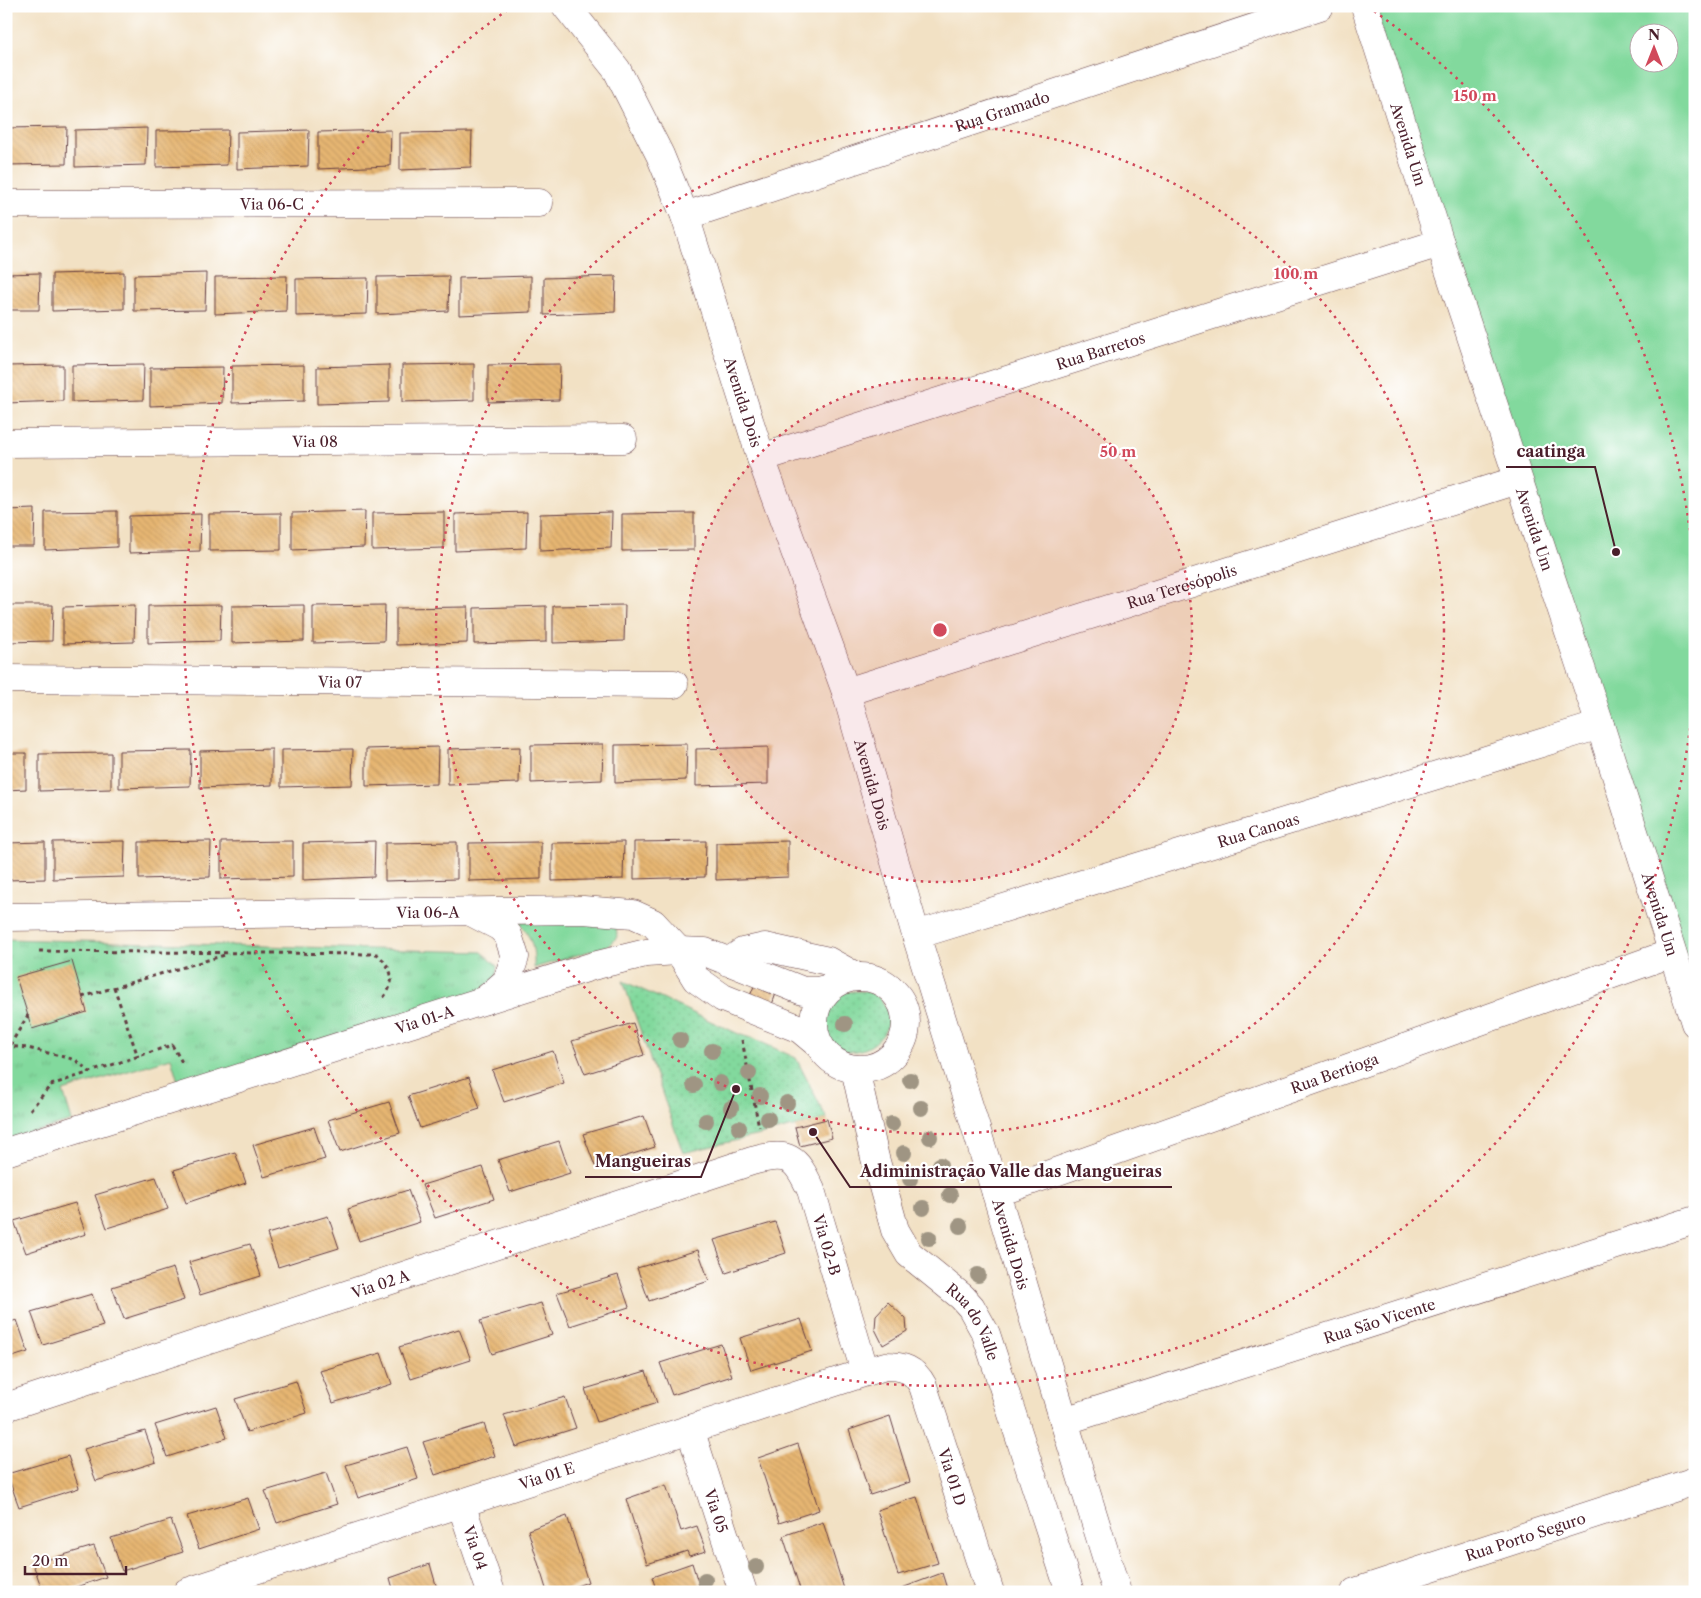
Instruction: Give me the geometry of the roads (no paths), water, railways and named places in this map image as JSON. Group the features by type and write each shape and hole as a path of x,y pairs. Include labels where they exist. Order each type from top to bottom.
{"street":[{"name":"Avenida Dois","path":"566,6 617,70 660,155 685,216 761,458 846,692 916,935 1117,1592"},
{"name":"Rua Gramado","path":"685,216 1320,6"},
{"name":"Avenida Um","path":"1365,6 1440,243 1600,725 1695,1022"},
{"name":"Via 06-C","path":"6,204 539,203"},
{"name":"Rua Barretos","path":"761,458 1440,243"},
{"name":"Via 08","path":"6,443 623,439"},
{"name":"Rua Teresópolis","path":"846,692 1518,480"},
{"name":"Via 07","path":"6,679 674,684"},
{"name":"Rua Canoas","path":"916,935 1600,725"},
{"name":"Via 06-A","path":"6,917 583,910 633,914 653,923 679,951"},
{"path":"470,912 500,927 508,935 515,957 507,981 484,1001"},
{"path":"728,962 743,952 765,947 828,961 857,977"},
{"path":"679,951 705,952 803,991 817,991 829,988 843,980 857,977 873,978 886,984 898,995 904,1009 906,1024 904,1039 896,1052 885,1062 870,1068 855,1069 840,1065 800,1029 723,998 696,979 679,951"},
{"name":"Via 01-A","path":"6,1152 612,960 646,953 679,951"},
{"name":"Rua Bertioga","path":"996,1193 1672,953"},
{"path":"818,1044 814,1014 819,1000 829,988"},
{"name":"Rua do Valle","path":"855,1069 875,1158 895,1230 909,1254 925,1269 955,1291 971,1307 986,1334 1070,1592"},
{"name":"Via 02-B","path":"759,1159 775,1156 788,1158 802,1170 811,1190 865,1372"},
{"name":"Via 02 A","path":"6,1407 759,1159"},
{"name":"Rua São Vicente","path":"1064,1421 1695,1220"},
{"name":"Via 01 E","path":"187,1592 241,1583 461,1504 865,1372 885,1366 906,1368"},
{"name":"Via 01 D","path":"906,1368 918,1377 923,1386 990,1592"},
{"name":"Via 05","path":"690,1429 743,1592"},
{"name":"Rua Porto Seguro","path":"1355,1592 1695,1481"},
{"name":"Via 04","path":"461,1504 491,1592"}],"place":[{"name":"caatinga","path":"1616,552"},
{"name":"Mangueiras","path":"736,1089"},
{"name":"Adiministração Valle das Mangueiras","path":"813,1132"}]}
